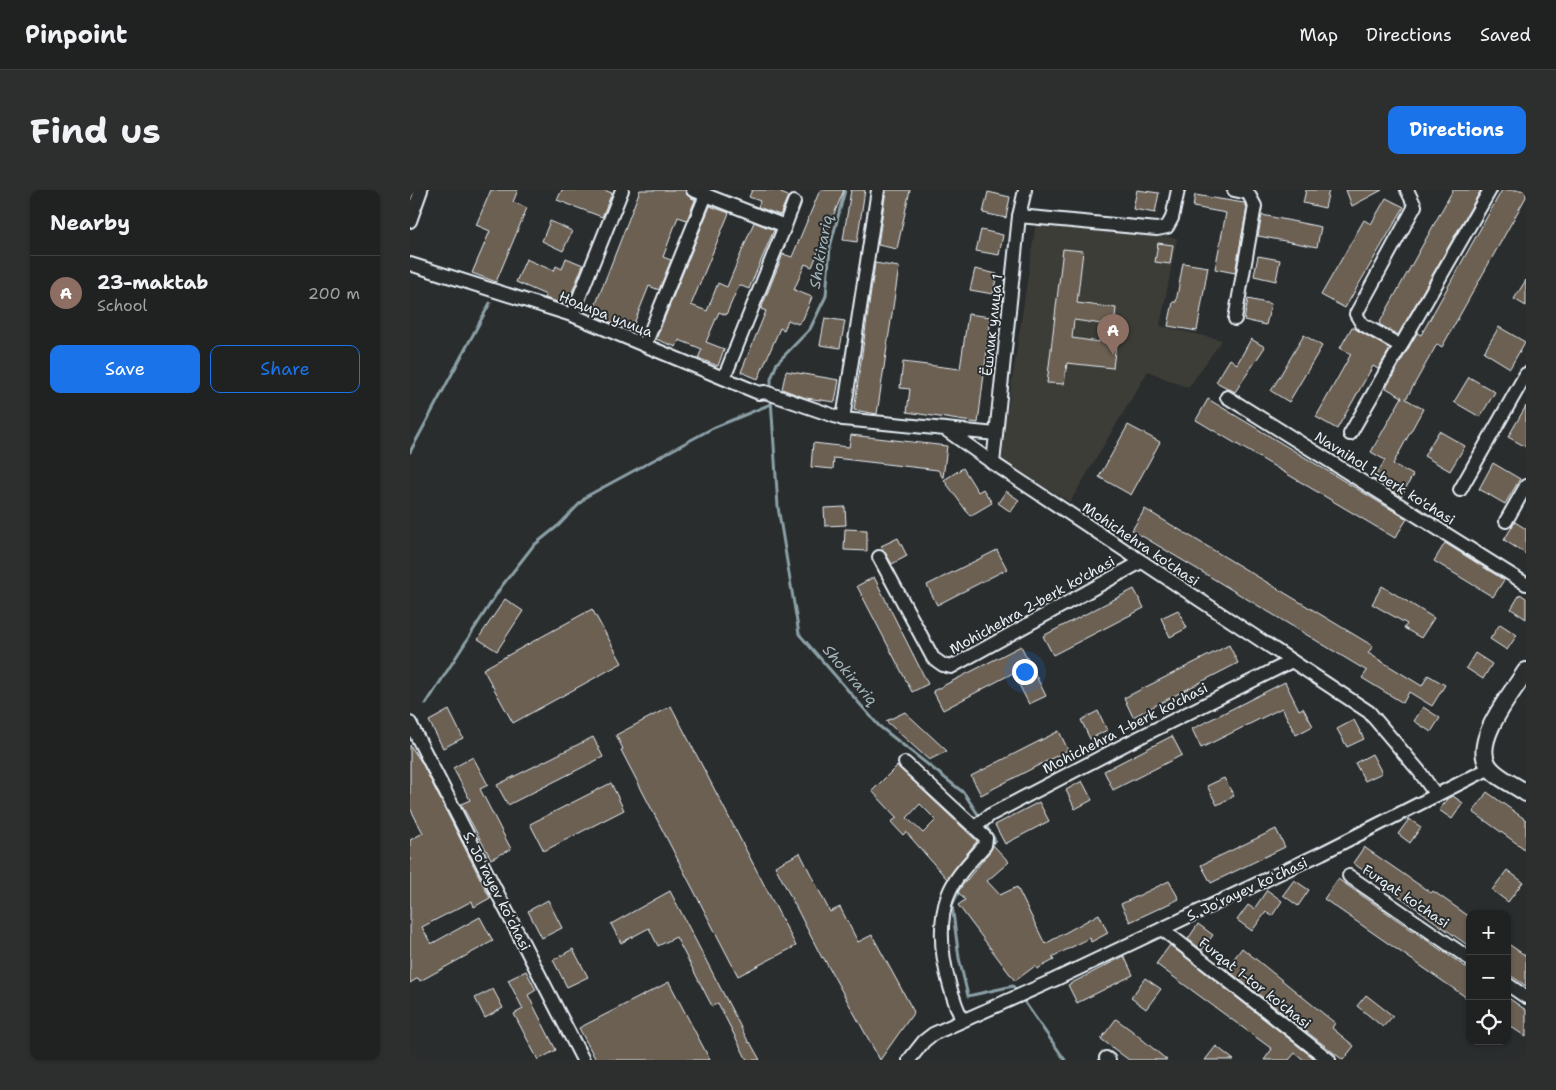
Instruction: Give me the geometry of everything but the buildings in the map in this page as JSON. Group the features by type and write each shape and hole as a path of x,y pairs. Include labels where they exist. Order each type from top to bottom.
{"street":[{"path":"410,221 421,190"},
{"path":"572,315 622,190"},
{"path":"693,190 785,226"},
{"path":"843,419 878,190"},
{"name":"Ёшлик улица 1","path":"993,463 1019,216 1025,190"},
{"path":"1019,216 1157,229 1167,227 1172,218 1178,190"},
{"path":"1234,190 1248,193 1255,206 1235,319"},
{"path":"1400,346 1362,324 1356,314 1415,206 1407,190"},
{"path":"1350,434 1490,190"},
{"path":"645,345 706,195"},
{"path":"724,378 794,202"},
{"name":"Нодира улица","path":"410,264 572,315 759,393 765,392 787,400"},
{"path":"1460,490 1526,374"},
{"name":"Navnihol 1-berk ko'chasi","path":"1227,397 1526,584"},
{"name":"Mohichehra ko'chasi","path":"787,400 843,419 945,429 1141,562 1369,712 1419,771 1436,795"},
{"path":"945,429 996,434"},
{"path":"1506,521 1526,486"},
{"name":"Mohichehra 2-berk ko'chasi","path":"879,557 934,658 943,665 951,667 1141,562"},
{"name":"Mohichehra 1-berk ko'chasi","path":"975,827 990,815 1118,748 1292,661"},
{"path":"1526,671 1489,729 1485,752 1490,768 1526,793"},
{"name":"S. Joʻrayev koʻchasi","path":"410,723 583,1060"},
{"path":"905,763 975,827 987,841 957,878 948,895 942,941 950,992 962,1020"},
{"name":"S. Joʻrayev koʻchasi","path":"909,1060 924,1041 933,1034 1054,980 1322,853 1490,768"},
{"name":"Furqat ko'chasi","path":"1349,876 1466,956"},
{"name":"Furqat 1-tor ko'chasi","path":"1162,929 1329,1060"},
{"path":"1511,987 1526,997"}],"shaded area":[{"path":"1036,223 1177,238 1160,326 1222,340 1188,388 1148,371 1070,502 1000,460"}],"waterway":[{"name":"Shokirariq","path":"771,390 771,379 777,363 810,329 826,296 830,247 845,190"},
{"path":"410,452 490,303"},
{"name":"Shokirariq","path":"771,399 778,507 799,634 879,726 964,793 981,819"},
{"path":"426,704 501,587 533,546 559,525 587,496 713,428 771,404"},
{"name":"Shokirariq","path":"985,824 995,840 990,845"},
{"name":"Shokirariq","path":"968,873 952,905 959,958 968,996 1013,986 1017,992"},
{"name":"Shokirariq","path":"1021,997 1065,1060"}],"place":[{"name":"23-maktab","path":"1113,355"}]}
